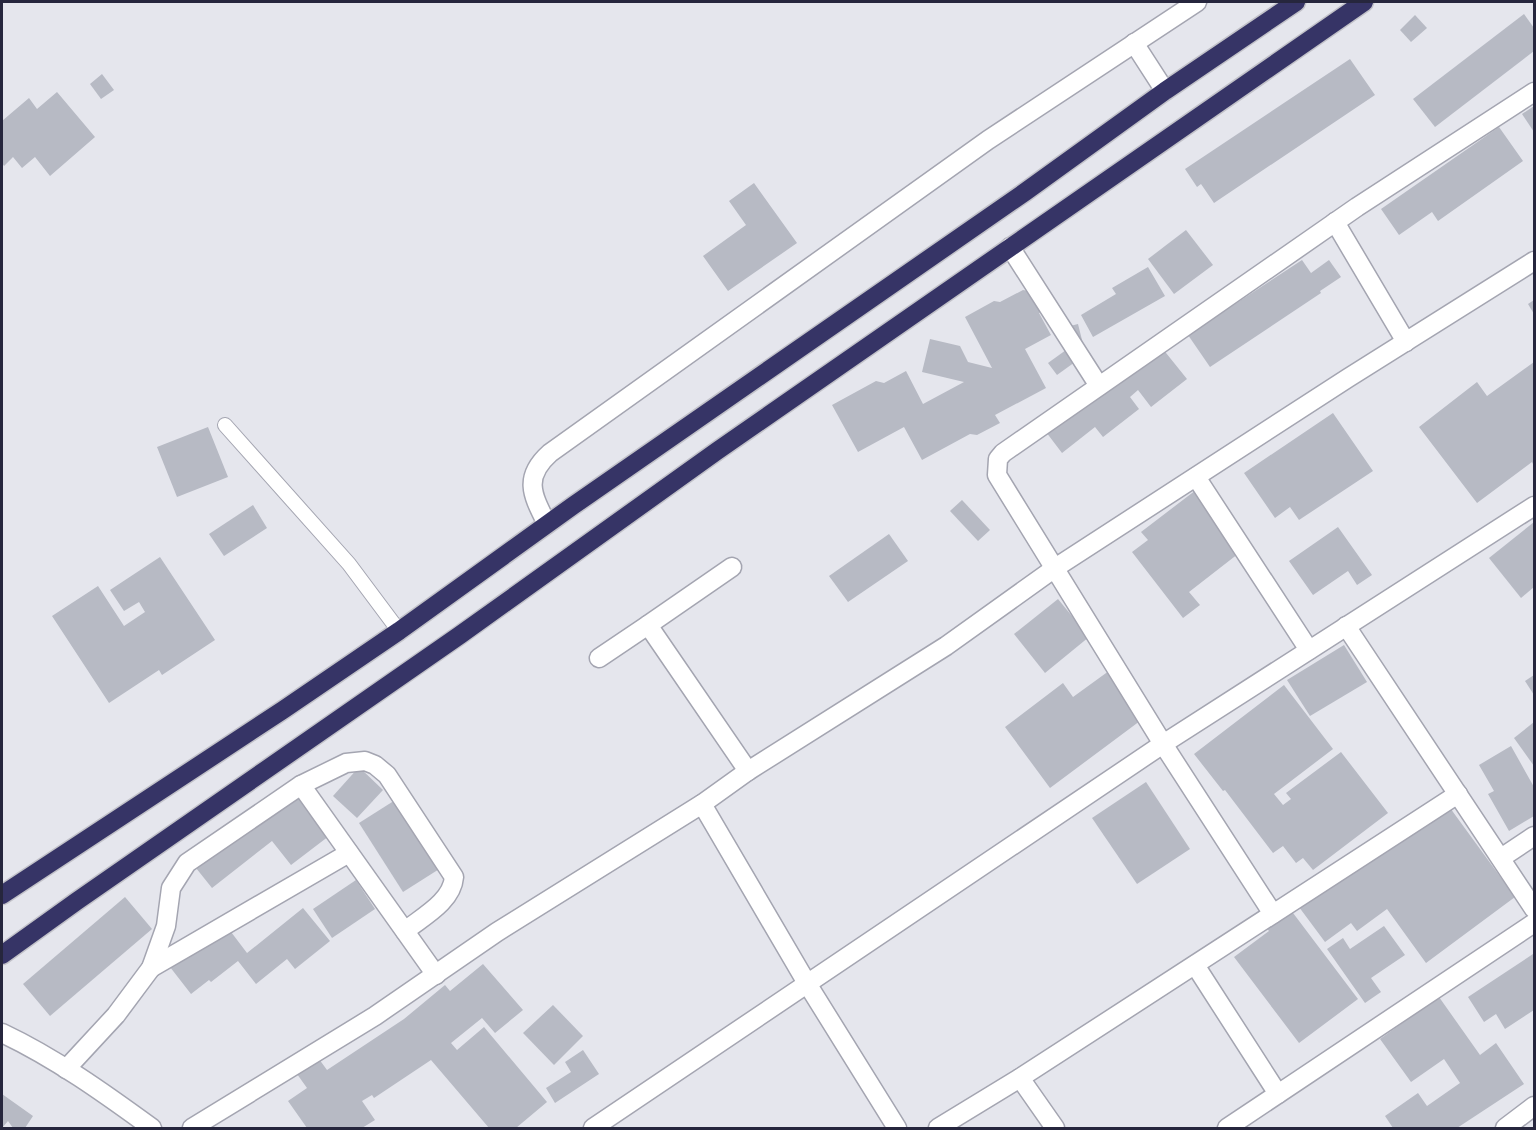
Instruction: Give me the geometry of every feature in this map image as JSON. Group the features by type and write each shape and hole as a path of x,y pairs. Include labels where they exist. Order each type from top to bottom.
{"highway":[{"path":"2,896 399,631 547,524 1026,192 1165,91 1296,2"},
{"path":"2,956 76,901 450,642 717,451 1364,2"}],"street":[{"path":"547,524 532,494 533,479 538,464 550,453 988,140 1197,2"},
{"path":"1134,43 1165,91"},
{"path":"1273,915 1164,744 998,475 998,459 1003,453 1335,222 1534,92"},
{"path":"1335,222 1406,342"},
{"path":"1010,247 1099,386"},
{"path":"192,1128 375,1016 497,932 702,804 748,771 946,646 1055,568 1534,261"},
{"path":"1196,477 1309,650"},
{"path":"593,1128 1164,744 1534,506"},
{"path":"598,658 732,567"},
{"path":"648,625 748,771"},
{"path":"1346,626 1534,909"},
{"path":"66,1069 116,1015 151,968 166,926 171,888 187,863 301,784 346,763 365,761 375,765 387,775 454,877 453,887 448,897 405,931"},
{"path":"301,784 436,975"},
{"path":"938,1128 1020,1078 1458,794"},
{"path":"702,804 808,985 897,1128"},
{"path":"1501,858 1534,836"},
{"path":"151,968 349,853"},
{"path":"1227,1128 1534,923"},
{"path":"1195,965 1278,1095"},
{"path":"2,1033 35,1049 152,1128"},
{"path":"1020,1078 1055,1128"},
{"path":"1505,1128 1534,1106"}],"lane":[{"path":"225,425 349,564 399,631"}],"building":[{"path":"1524,14 1534,28 1534,51 1435,127 1413,99"},
{"path":"1415,15 1427,28 1411,42 1400,30"},
{"path":"1350,59 1375,95 1214,203 1201,184 1197,187 1185,169"},
{"path":"102,74 114,90 101,99 90,84"},
{"path":"57,92 95,137 50,176 35,157 22,168 13,157 4,166 2,163 2,121 29,98 37,109"},
{"path":"1534,106 1534,132 1522,114"},
{"path":"1499,127 1523,161 1438,221 1432,212 1399,235 1381,209"},
{"path":"754,183 797,243 728,291 703,256 746,225 729,201"},
{"path":"1186,230 1213,265 1174,294 1148,259"},
{"path":"1302,260 1311,273 1329,260 1341,277 1320,291 1321,293 1210,367 1188,335"},
{"path":"1148,267 1165,296 1093,337 1081,315 1116,294 1112,288"},
{"path":"1023,290 1038,293 1046,309 1039,313 1051,335 1025,349 1046,388 995,415 1000,423 977,435 970,434 922,460 904,427 858,452 832,405 876,381 884,383 906,371 923,404 964,382 922,372 930,339 960,346 968,362 992,368 965,317 994,301 1000,302"},
{"path":"1534,300 1534,314 1528,304"},
{"path":"1078,324 1084,348 1066,327"},
{"path":"1158,343 1187,379 1151,407 1138,390 1130,397 1139,409 1103,437 1095,427 1062,453 1043,428"},
{"path":"1066,350 1075,362 1057,375 1048,363"},
{"path":"1534,362 1534,466 1532,462 1477,503 1419,427 1477,382 1487,396"},
{"path":"1333,413 1373,471 1299,520 1290,507 1275,518 1244,473"},
{"path":"208,427 228,477 177,497 157,447"},
{"path":"1196,490 1243,550 1189,592 1200,605 1183,618 1132,552 1148,540 1141,532"},
{"path":"962,500 990,530 978,541 950,511"},
{"path":"253,505 267,528 224,556 209,534"},
{"path":"1534,522 1534,587 1521,598 1489,558"},
{"path":"1338,527 1372,575 1357,585 1348,571 1313,595 1289,561"},
{"path":"889,534 908,561 848,602 829,576"},
{"path":"160,557 215,640 162,675 159,670 109,703 52,616 98,586 124,626 145,612 139,602 124,611 110,590"},
{"path":"1058,599 1089,637 1045,673 1014,634"},
{"path":"1344,645 1367,682 1310,716 1287,680"},
{"path":"1113,668 1148,715 1050,788 1005,727 1063,683 1073,697"},
{"path":"1534,675 1534,695 1525,681"},
{"path":"1284,685 1333,749 1274,794 1283,805 1291,799 1286,793 1341,752 1388,813 1313,870 1303,858 1296,863 1283,846 1273,853 1194,754"},
{"path":"1534,722 1534,766 1514,738"},
{"path":"1511,746 1534,787 1534,816 1509,831 1488,794 1494,791 1479,765"},
{"path":"359,767 383,790 357,818 333,796"},
{"path":"1146,782 1190,849 1137,884 1092,818"},
{"path":"294,791 329,836 291,865 272,841 212,888 196,868"},
{"path":"400,797 444,866 403,892 359,823"},
{"path":"1445,801 1515,897 1426,963 1387,909 1357,931 1351,923 1325,942 1299,907"},
{"path":"356,880 375,909 332,938 313,909"},
{"path":"125,897 152,929 50,1016 23,984"},
{"path":"1287,905 1358,999 1299,1043 1234,957 1269,931 1263,924"},
{"path":"303,908 330,941 295,969 287,959 256,984 238,961 191,994 170,967 225,924 247,953"},
{"path":"1384,926 1405,955 1371,978 1381,992 1365,1003 1327,949 1343,938 1350,949"},
{"path":"1533,954 1534,1010 1505,1029 1496,1014 1484,1022 1468,997"},
{"path":"483,964 523,1010 495,1033 482,1018 451,1043 457,1050 484,1027 547,1102 516,1128 489,1128 431,1060 374,1098 372,1095 362,1101 375,1120 362,1128 307,1128 288,1101 307,1088 297,1074 319,1059 327,1070 404,1019 445,985 450,991"},
{"path":"1439,997 1480,1055 1496,1043 1524,1084 1457,1128 1393,1128 1385,1116 1418,1093 1427,1106 1460,1083 1444,1059 1411,1082 1380,1039"},
{"path":"553,1005 583,1036 554,1065 523,1033"},
{"path":"583,1050 599,1074 555,1103 546,1088 571,1072 565,1062"},
{"path":"2,1094 33,1116 25,1128 13,1128 8,1121 2,1128"}]}
